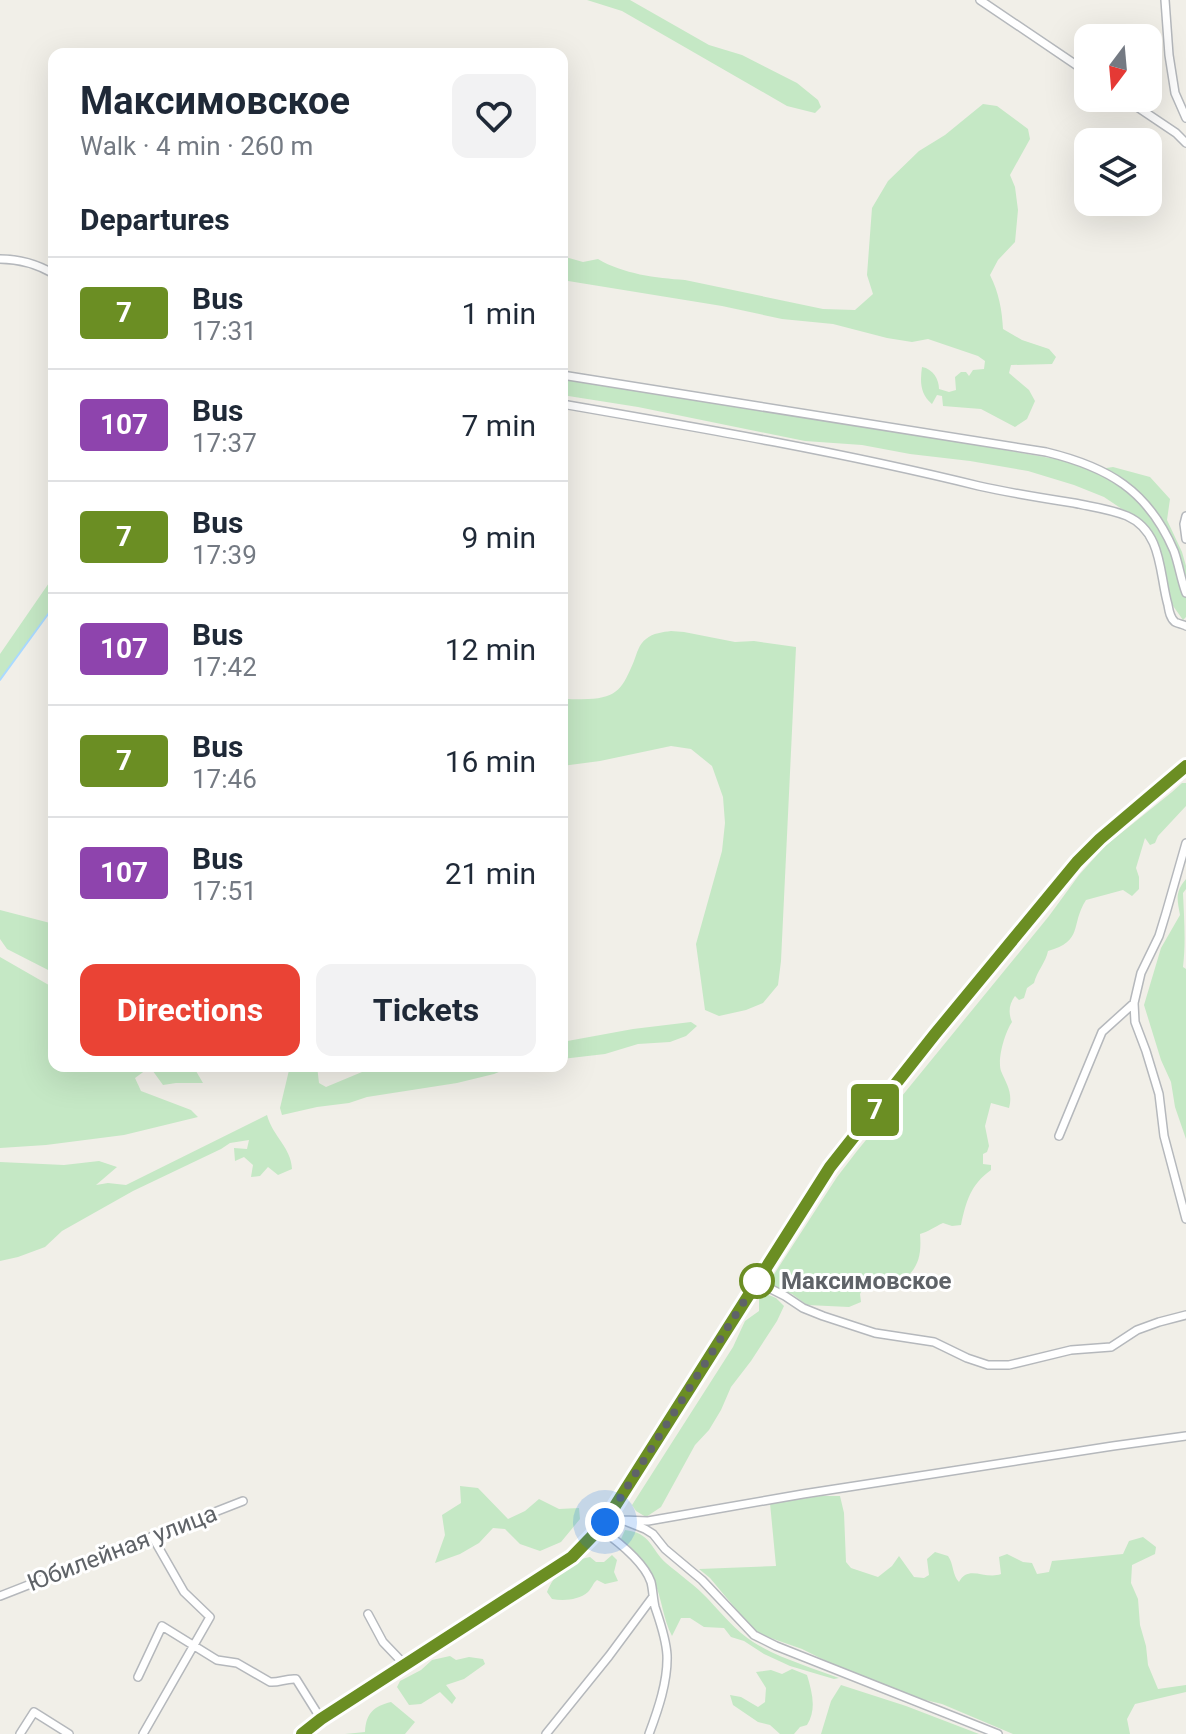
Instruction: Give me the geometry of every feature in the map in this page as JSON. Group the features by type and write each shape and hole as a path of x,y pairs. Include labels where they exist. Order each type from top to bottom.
{"main road":[{"path":"302,1734 572,1557 599,1528 830,1167 1077,862 1186,766"}],"street":[{"path":"980,0 1074,64"},
{"path":"1165,0 1175,93 1186,118"},
{"path":"1145,112 1186,143"},
{"path":"0,259 25,262 48,271"},
{"path":"568,376 1046,452 1077,460 1117,479 1148,508 1164,530 1175,554 1186,593"},
{"path":"568,405 706,429 1119,513 1142,525 1150,536 1161,565 1163,589 1171,617 1186,626"},
{"path":"1186,516 1186,539"},
{"path":"1186,843 1159,936 1141,973 1134,1003 1135,1022 1159,1094 1164,1136 1186,1219"},
{"path":"1059,1136 1102,1032 1134,1003"},
{"path":"757,1282 823,1316 875,1333 934,1342 988,1365 1009,1365 1071,1350 1111,1347 1137,1330 1186,1315"},
{"path":"623,1520 648,1521 803,1494 1186,1436"},
{"name":"Юбилейная улица","path":"0,1596 243,1501"},
{"path":"610,1515 653,1534 754,1635 998,1734"},
{"path":"599,1528 616,1540 650,1582 664,1636 667,1657 657,1714 649,1734"},
{"path":"143,1734 210,1617 184,1592 152,1536"},
{"path":"546,1734 652,1598"},
{"path":"368,1614 383,1642 405,1665"},
{"path":"138,1677 162,1626 217,1660 237,1663 270,1682 296,1679 321,1719"},
{"path":"20,1734 34,1712 69,1734"}],"green space":[{"path":"587,0 630,0 709,45 742,55 797,83 818,100 821,107 815,113 787,106 622,11"},
{"path":"983,104 997,106 1028,129 1030,139 1010,175 1018,210 1015,242 998,260 990,275 1000,302 1003,329 1022,340 1049,349 1056,357 1052,364 1011,365 1009,373 1029,390 1035,401 1027,419 1015,427 981,409 943,406 942,396 937,395 932,404 928,400 922,387 922,367 935,375 939,389 949,392 956,390 955,377 961,372 969,376 973,370 984,369 985,361 928,339 912,342 887,338 833,324 782,319 568,281 568,258 583,262 598,259 640,274 685,280 823,309 855,310 873,294 867,275 872,208 888,181 919,151 945,135"},
{"path":"568,380 937,438 1073,462 1093,470 1113,467 1150,477 1170,499 1167,520 1186,566 1186,617 1183,620 1171,603 1151,546 1128,513 1104,497 1074,485 1028,471 862,445 805,441 568,396"},
{"path":"48,584 48,614 0,680 0,654"},
{"path":"684,632 735,642 754,641 796,647 778,985 763,1003 719,1016 705,1010 696,944 722,851 725,823 723,797 712,766 691,749 671,746 568,765 568,698 598,698 613,693 626,678 638,649 655,634"},
{"path":"1182,783 1186,783 1186,806 1155,843 1150,845 1145,838 1136,868 1139,889 1132,896 1123,890 1086,900 1072,937 1048,951 1024,998 1019,1000 1015,996 1013,999 1010,1009 1012,1022 1004,1039 1000,1060 1010,1093 1009,1108 991,1103 985,1126 989,1146 983,1154 983,1164 991,1165 991,1170 970,1194 961,1225 943,1223 920,1234 919,1257 909,1275 897,1285 875,1280 866,1282 860,1294 861,1302 849,1307 807,1305 792,1294 777,1289 769,1282 857,1151 1079,875 1105,846"},
{"path":"1186,879 1183,893 1183,967 1186,969 1186,1139 1175,1107 1171,1082 1144,1005 1161,948 1180,915 1178,896"},
{"path":"0,910 48,922 48,970 7,949 0,939"},
{"path":"0,957 48,985 48,1072 143,1072 135,1078 141,1091 191,1110 198,1117 124,1135 0,1148"},
{"path":"691,1022 697,1026 686,1036 670,1042 638,1044 605,1054 568,1058 568,1041"},
{"path":"154,1072 197,1072 203,1083 176,1083 163,1085"},
{"path":"289,1072 318,1072 319,1083 326,1087 362,1072 499,1072 457,1083 367,1097 282,1115 280,1108"},
{"path":"267,1115 289,1154 292,1169 278,1175 268,1167 260,1176 251,1177 253,1165 244,1157 235,1161 234,1148 247,1149 249,1140 230,1143 133,1191 62,1231 45,1247 0,1261 0,1162 64,1165 99,1161 117,1167 96,1185 126,1185"},
{"path":"764,1293 784,1306 777,1321 731,1387 721,1410 695,1445 661,1507 646,1517 632,1505 733,1347 745,1321 759,1311 759,1299"},
{"path":"460,1486 478,1488 508,1519 525,1511 539,1499 559,1509 579,1508 580,1519 561,1542 540,1551 520,1544 505,1529 493,1528 479,1543 435,1563 445,1535 442,1515 461,1503"},
{"path":"840,1496 844,1513 846,1562 851,1568 878,1577 899,1556 914,1577 924,1578 929,1575 927,1559 935,1552 948,1556 959,1582 972,1573 1001,1574 999,1557 1007,1554 1032,1563 1037,1574 1049,1572 1052,1561 1123,1554 1129,1541 1143,1537 1156,1547 1155,1554 1132,1565 1131,1583 1138,1599 1148,1665 1158,1689 1186,1685 1186,1692 1135,1704 1127,1719 1130,1734 1013,1734 942,1704 856,1676 802,1649 762,1635 751,1627 699,1569 776,1566 770,1503"},
{"path":"625,1530 645,1538 666,1563 753,1642 784,1658 839,1678 790,1666 731,1637 724,1628 704,1627 690,1618 681,1618 672,1636 654,1580 621,1539"},
{"path":"612,1555 617,1560 614,1572 618,1581 605,1584 597,1580 588,1592 571,1599 552,1599 547,1592 558,1574 569,1565 590,1557 596,1562 604,1562"},
{"path":"450,1656 456,1660 469,1657 483,1659 485,1664 464,1679 446,1685 456,1698 452,1704 440,1692 421,1704 409,1705 397,1687 400,1681 432,1660"},
{"path":"792,1669 807,1675 813,1700 807,1725 794,1734 780,1734 770,1725 758,1722 733,1705 730,1695 741,1697 758,1707 765,1702 766,1688 756,1672 771,1670 782,1674"},
{"path":"841,1685 979,1734 821,1734 831,1701"},
{"path":"391,1702 415,1722 405,1734 345,1734 365,1732 372,1711"}],"waterway":[{"path":"0,680 48,614"}],"bus line":[{"name":"7","path":"302,1734 572,1557 603,1525 830,1167 1077,862 1186,766"}],"place":[{"name":"Максимовское","path":"757,1281"}],"route":[{"path":"605,1522 757,1281"}]}
